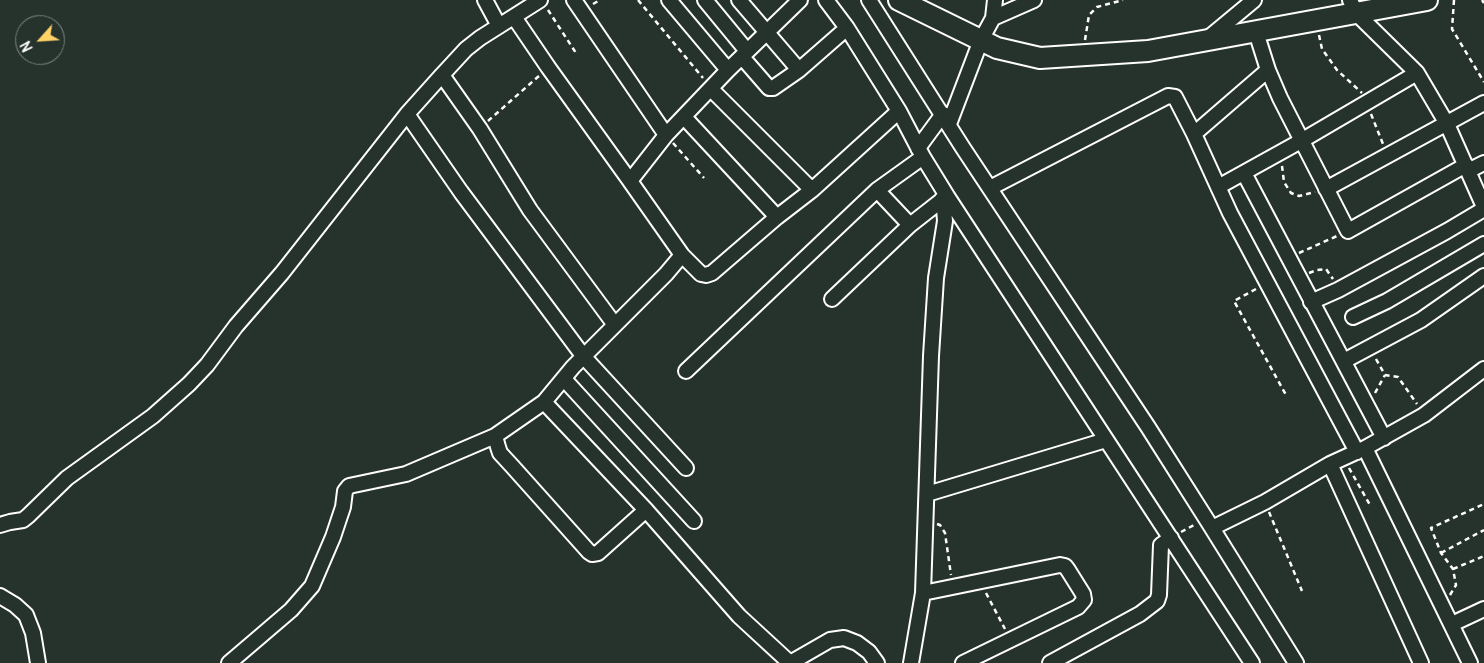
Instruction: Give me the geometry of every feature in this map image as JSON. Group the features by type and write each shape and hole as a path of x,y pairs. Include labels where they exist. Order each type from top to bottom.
{"main road":[{"path":"900,0 998,48 1040,58 1082,57 1148,51 1316,21 1353,6 1427,0"}],"street":[{"path":"485,0 500,26"},
{"path":"574,0 666,135"},
{"path":"669,0 728,70"},
{"path":"705,0 769,88 777,86 799,70 847,28"},
{"path":"740,0 799,70"},
{"path":"630,181 666,135 712,89 728,70 800,0"},
{"path":"826,0 847,28 899,111 945,198 1252,663"},
{"path":"869,0 990,188 1148,427 1296,663"},
{"path":"686,371 877,190 920,152 946,119 981,40 993,18 995,0"},
{"path":"993,18 1034,0"},
{"path":"1205,41 1254,0"},
{"path":"0,525 23,520 67,478 153,416 189,384 282,273 407,114 466,49 514,17 544,4"},
{"path":"1311,302 1338,290 1447,231 1484,208 1447,124 1417,73 1353,6"},
{"path":"514,17 682,254 700,274 712,273 777,217 812,190 899,111"},
{"path":"1256,32 1268,70 1280,98 1348,231 1467,168 1484,163"},
{"path":"1194,134 1268,70"},
{"path":"1218,187 1417,73"},
{"path":"442,75 480,129 530,210 615,325"},
{"path":"712,89 812,190"},
{"path":"990,188 1168,96 1175,97 1218,187 1361,450 1452,624 1470,663"},
{"path":"1326,189 1484,103"},
{"path":"407,114 461,192 584,357 686,468"},
{"path":"684,117 777,217"},
{"path":"1244,173 1384,438"},
{"path":"877,190 910,225"},
{"path":"832,300 910,225 945,198"},
{"path":"911,663 923,593 930,356 936,278 945,221 945,198"},
{"path":"1353,318 1387,301 1484,244"},
{"path":"229,663 291,610 312,586 333,537 343,507 345,491 349,486 406,474 496,436 544,402 584,357 666,274 682,254"},
{"path":"1344,361 1421,320 1484,276"},
{"path":"1209,524 1265,502 1330,464 1384,438 1424,415 1484,369"},
{"path":"564,379 694,521"},
{"path":"544,402 646,510 739,616 790,663 830,640 844,638 857,643 869,652 877,663"},
{"path":"496,436 500,453 592,554 598,553 646,510"},
{"path":"927,494 1106,440"},
{"path":"1330,464 1421,663"},
{"path":"1050,663 1140,614 1157,600 1159,595 1161,545 1171,538"},
{"path":"923,593 1060,565 1065,566 1083,594 1084,600 1078,606 963,663"},
{"path":"0,596 15,605 26,615 31,624 38,663"},
{"path":"1452,624 1484,609"}],"path":[{"path":"638,0 712,89"},
{"path":"1082,57 1088,15 1097,7 1123,0"},
{"path":"1454,0 1452,29 1484,82"},
{"path":"544,4 576,53"},
{"path":"1316,21 1322,49 1337,70"},
{"path":"480,129 548,67"},
{"path":"666,135 704,178"},
{"path":"1280,152 1284,182 1290,193 1299,196 1326,189"},
{"path":"1290,257 1348,231"},
{"path":"1299,276 1326,269 1338,290"},
{"path":"1269,283 1234,301 1286,395"},
{"path":"1370,348 1385,375 1398,378 1424,415"},
{"path":"1375,394 1385,375"},
{"path":"1344,458 1370,505"},
{"path":"1265,502 1302,591"},
{"path":"1439,599 1451,594 1456,584 1453,569 1441,553 1431,528 1484,504"},
{"path":"926,522 940,524 943,528 952,586"},
{"path":"1171,538 1209,524"},
{"path":"1441,553 1484,530"},
{"path":"1453,569 1484,556"},
{"path":"980,581 1010,639"}]}
